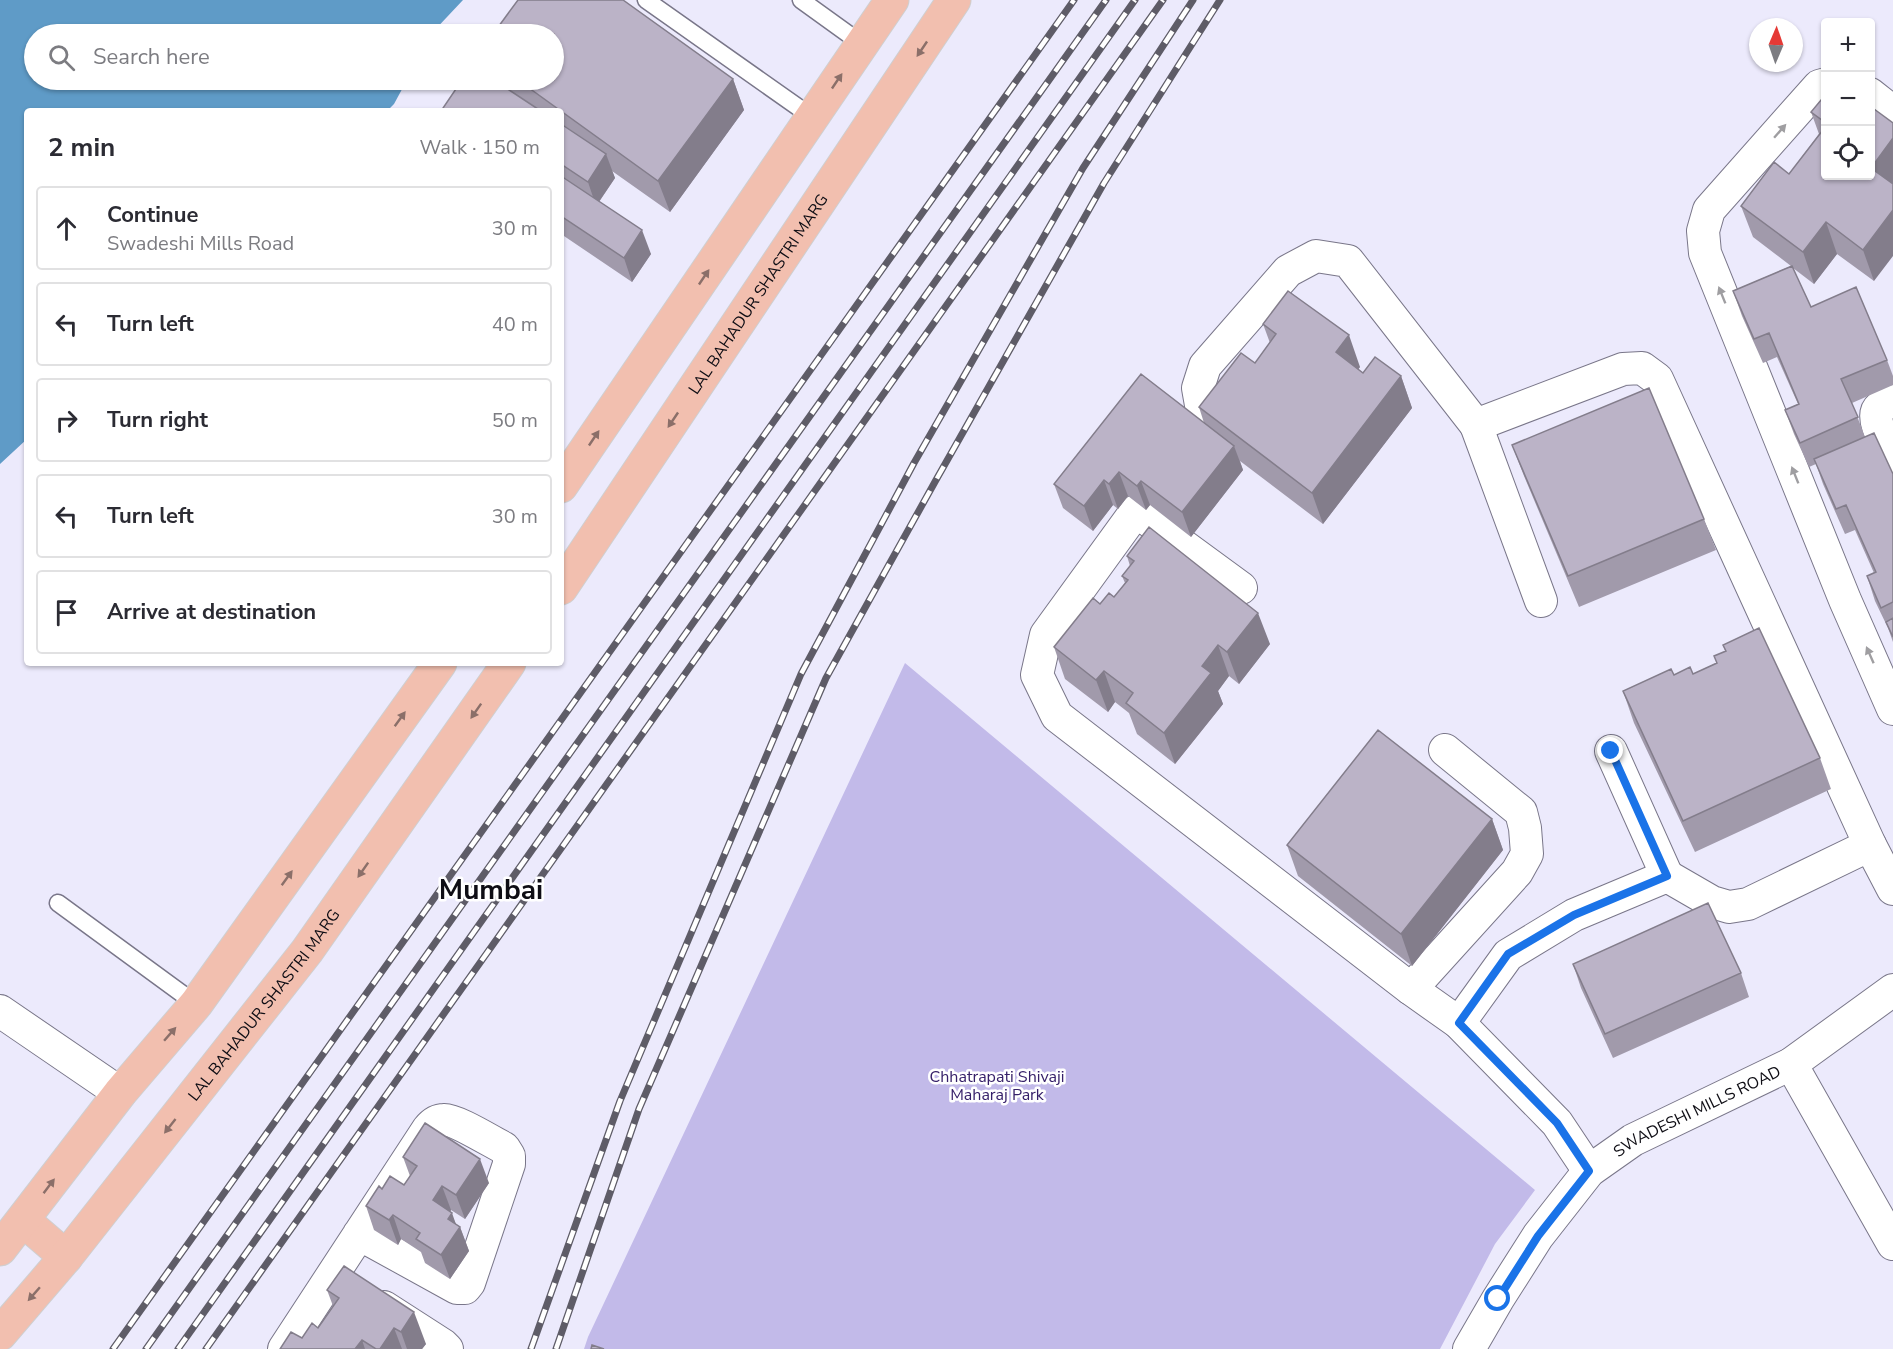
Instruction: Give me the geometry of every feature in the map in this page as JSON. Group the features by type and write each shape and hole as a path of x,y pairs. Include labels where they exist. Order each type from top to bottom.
{"main road":[{"path":"564,482 892,0"},
{"name":"LAL BAHADUR SHASTRI MARG","path":"564,583 951,1"},
{"path":"0,1249 120,1093 196,1004 438,666"},
{"name":"LAL BAHADUR SHASTRI MARG","path":"0,1334 66,1257 306,951 507,666"},
{"path":"23,1220 66,1257"}],"street":[{"path":"1821,85 1709,210 1702,231 1709,264 1845,600 1893,709"},
{"path":"1875,98 1893,112"},
{"path":"1202,422 1198,388 1205,366 1288,271 1316,256 1348,261 1476,425 1541,601"},
{"path":"1476,425 1623,369 1642,368 1657,379 1870,845 1893,889"},
{"path":"1893,401 1879,408 1875,414 1876,422 1893,459"},
{"path":"1241,588 1136,512 1046,635 1037,675 1058,716 1411,989 1459,1023 1557,1123 1589,1171"},
{"path":"1411,989 1517,872 1527,854 1521,812 1445,750"},
{"path":"1611,751 1667,876 1712,902 1729,907 1748,904 1870,845"},
{"path":"1459,1023 1508,954 1574,915 1667,876"},
{"name":"SWADESHI MILLS ROAD","path":"1469,1349 1538,1236 1589,1171 1633,1140 1791,1065 1893,990"},
{"path":"0,1011 120,1093"},
{"path":"1791,1065 1893,1244"},
{"path":"284,1349 350,1285 359,1234 434,1123 445,1120 455,1123 504,1148 509,1156 509,1164 502,1186 469,1283 465,1288 457,1288 359,1234"},
{"path":"350,1285 444,1348"}],"lane":[{"path":"646,0 812,117"},
{"path":"801,0 862,44"},
{"path":"58,903 196,1004"}],"green space":[{"name":"Chhatrapati Shivaji Maharaj Park","path":"905,663 1535,1190 1495,1244 1440,1349 584,1349"}],"water":[{"path":"0,0 463,0 440,24 24,24 24,90 402,90 390,108 24,108 24,442 0,464"}],"building":[{"path":"518,0 623,0 733,79 658,181 564,113 564,108 557,108 532,90 564,90 564,24 500,24"},
{"path":"455,90 509,90 536,108 443,108"},
{"path":"1821,100 1821,119 1811,112"},
{"path":"1875,110 1893,123 1893,138 1875,163"},
{"path":"564,126 606,154 588,182 564,166"},
{"path":"1821,132 1821,180 1875,180 1875,171 1893,184 1893,210 1863,250 1826,222 1803,252 1741,206 1774,162 1789,174"},
{"path":"564,178 642,230 624,258 564,218"},
{"path":"1792,266 1811,307 1856,287 1887,360 1841,379 1858,417 1800,443 1785,410 1799,404 1769,333 1754,339 1733,291"},
{"path":"1288,291 1349,335 1336,352 1363,373 1375,357 1401,376 1312,493 1199,407 1241,353 1255,363 1276,334 1263,324"},
{"path":"1141,374 1234,446 1182,512 1141,481 1137,486 1119,472 1109,484 1104,480 1084,506 1054,484"},
{"path":"1649,388 1704,519 1568,576 1512,445"},
{"path":"1874,433 1893,474 1893,602 1881,608 1867,576 1876,572 1846,505 1836,509 1814,459"},
{"path":"1149,527 1258,613 1227,652 1218,645 1202,666 1211,673 1164,733 1126,703 1133,693 1104,671 1096,680 1054,647 1093,598 1100,604 1109,593 1114,597 1128,580 1122,576 1134,561 1127,556"},
{"path":"1893,618 1893,637 1886,622"},
{"path":"1759,628 1820,758 1683,821 1623,691 1671,669 1674,675 1690,667 1693,674 1717,663 1714,656 1726,651 1723,645"},
{"path":"1378,730 1492,819 1401,934 1287,845"},
{"path":"1708,903 1741,973 1605,1034 1573,964"},
{"path":"425,1123 480,1159 456,1195 442,1186 433,1200 452,1213 448,1219 460,1227 441,1255 416,1239 420,1233 393,1215 389,1220 366,1206 379,1186 382,1189 390,1176 404,1185 417,1166 403,1157"},
{"path":"344,1266 414,1312 401,1332 394,1328 380,1349 362,1340 355,1349 280,1349 291,1332 302,1338 312,1323 318,1328 339,1298 327,1290"},
{"path":"592,1345 604,1349 591,1349"}],"railway":[{"path":"113,1349 1074,0"},
{"path":"146,1349 1106,0"},
{"path":"178,1349 1135,0"},
{"path":"206,1349 1163,0"},
{"path":"531,1349 620,1101 801,674 914,463 1083,168 1193,0"},
{"path":"556,1349 639,1109 826,678 1104,183 1220,0"}],"district":[{"name":"Mumbai","path":"491,889"}],"route":[{"path":"1498,1299 1538,1236 1589,1171 1557,1123 1459,1023 1508,954 1574,915 1667,876 1611,751"}]}
